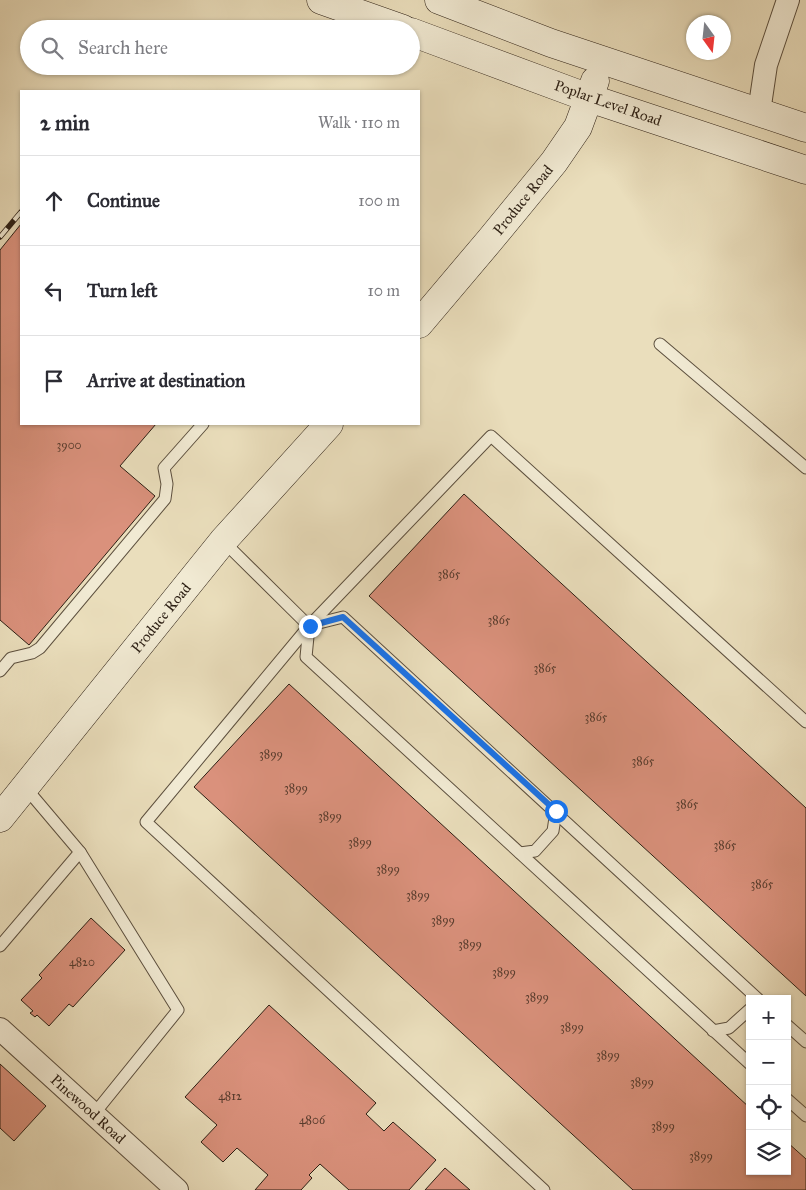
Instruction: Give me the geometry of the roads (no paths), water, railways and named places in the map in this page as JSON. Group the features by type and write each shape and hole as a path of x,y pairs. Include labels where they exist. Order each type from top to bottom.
{"main road":[{"path":"321,0 378,20"},
{"path":"439,0 551,43 806,128"},
{"name":"Poplar Level Road","path":"420,35 589,98 806,170"},
{"name":"Produce Road","path":"422,312 490,240 554,162 578,127 603,61"},
{"name":"Produce Road","path":"0,818 222,542 328,425"}],"street":[{"path":"759,112 766,65 788,0"},
{"name":"Pinewood Road","path":"0,1029 177,1190"}],"lane":[{"path":"660,344 806,468"},
{"path":"0,671 11,658 32,653 40,648 165,499 167,484 164,468 202,425"},
{"path":"544,1190 146,822 310,626 491,436 806,722"},
{"path":"222,542 310,626"},
{"path":"310,626 343,617 556,811 754,995"},
{"path":"310,626 306,657 746,1060"},
{"path":"25,787 80,852 178,1010 94,1114"},
{"path":"520,853 535,850 553,831 556,811"},
{"path":"0,946 80,852"},
{"path":"748,990 749,995"},
{"path":"714,1031 729,1028 746,1012"},
{"path":"791,1029 806,1042"},
{"path":"791,1103 806,1116"}],"railway":[{"path":"0,237 20,213"}]}
